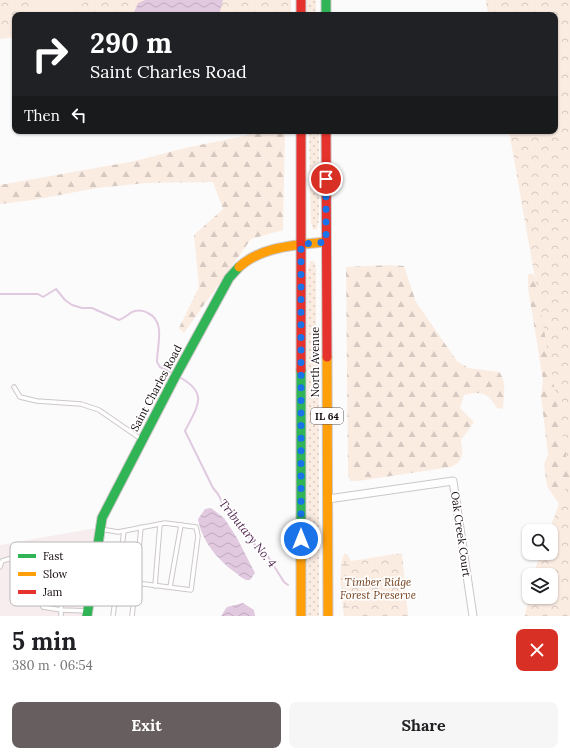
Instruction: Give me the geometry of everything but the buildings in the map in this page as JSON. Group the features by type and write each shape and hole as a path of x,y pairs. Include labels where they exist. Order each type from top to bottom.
{"main road":[{"path":"301,0 301,12"},
{"path":"326,0 326,12"},
{"name":"North Avenue","path":"301,134 301,616"},
{"name":"North Avenue","path":"326,134 328,616"},
{"name":"Saint Charles Road","path":"97,542 102,518 208,315 233,274 250,258 262,253 301,244 326,242"}],"street":[{"name":"Oak Creek Court","path":"328,499 453,481 473,616"}],"lane":[{"path":"14,387 20,397 37,401 81,404 99,410 142,440"},
{"path":"99,529 118,532 160,524 180,525 196,528 198,536 191,590 142,584"},
{"path":"155,586 160,524"},
{"path":"170,588 180,525"},
{"path":"140,542 141,527"},
{"path":"123,542 124,531"},
{"path":"0,567 2,562 10,559"},
{"path":"43,606 88,614"},
{"path":"61,606 61,616"},
{"path":"113,616 114,606"},
{"path":"132,616 133,606"}],"shaded area":[{"path":"96,528 94,542 17,542"},
{"path":"10,543 10,606 87,606 86,616 0,616 0,545"}],"green space":[{"path":"0,0 291,0 291,12 12,12 12,37 0,39"},
{"path":"30,0 88,0 71,12 32,12"},
{"path":"307,0 316,0 316,12 307,12"},
{"path":"486,0 570,0 570,477 510,134 558,134 558,12 488,12"},
{"path":"249,134 285,134 283,230 251,239 184,333 179,328 199,287 194,235 223,209 213,182 146,183 97,188 33,200 0,204 0,185 135,161 185,148"},
{"path":"309,134 319,134 319,220 317,229 313,230 311,222"},
{"path":"311,261 314,261 316,268 316,338 319,399 319,616 307,616 307,278 308,268"},
{"path":"390,265 404,266 416,302 457,361 468,368 499,372 502,376 504,385 503,409 497,408 487,396 483,394 475,393 464,395 460,408 474,422 461,440 462,456 455,465 451,467 350,481 348,474 346,267"},
{"path":"532,273 541,286 570,412 570,559 558,588 558,568 536,568 538,560 558,560 558,524 552,524 559,504 547,486 544,464 548,455 541,396 543,380 528,288 528,275"},
{"path":"570,477 570,616 525,616 528,604 558,604 558,568 536,568 538,560 558,560 558,524 552,524"},
{"path":"345,553 348,555 374,616 344,616 340,575 342,559"},
{"name":"Timber Ridge Forest Preserve","path":"402,553 408,616 350,616 351,561"},
{"path":"528,604 551,604 551,605 525,616"}],"water":[{"path":"145,0 223,0 220,12 134,12 138,3"},
{"path":"211,508 224,518 237,538 255,573 250,580 242,578 229,568 207,543 198,519 205,509"},
{"path":"243,603 254,610 255,616 221,616 227,607"}],"waterway":[{"name":"Tributary No. 4","path":"0,294 38,294 43,297 56,289 65,300 72,305 82,308 92,308 119,320 134,311 146,312 154,317 159,328 157,362 160,367 170,372"},
{"name":"Tributary No. 4","path":"181,378 190,384 198,395 196,408 185,431 213,488 218,494 225,508 256,546 267,555 284,582 288,585"}],"traffic: fast":[{"path":"326,0 326,12"},
{"path":"98,542 102,518 175,377 229,278 239,267"},
{"path":"301,370 301,560"},
{"path":"87,616 89,606"}],"traffic: slow":[{"path":"239,267 248,260 269,251 291,246 326,242"},
{"path":"327,357 328,616"},
{"path":"301,560 301,616"}],"traffic: jam":[{"path":"301,0 301,12"},
{"path":"301,134 301,370"},
{"path":"326,134 327,357"}],"route":[{"path":"301,539 301,244 326,242 326,179"}]}
